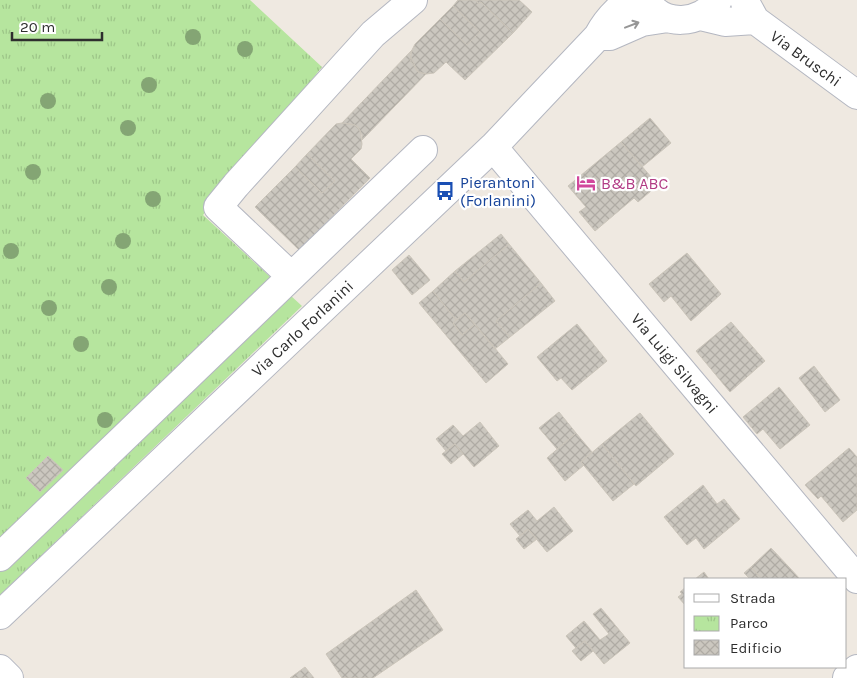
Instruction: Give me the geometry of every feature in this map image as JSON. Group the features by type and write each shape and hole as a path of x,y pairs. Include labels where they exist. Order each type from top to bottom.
{"street":[{"path":"291,276 218,207 373,34 413,0"},
{"name":"Via Carlo Forlanini","path":"0,615 493,147 598,36 606,21 630,0"},
{"path":"646,0 656,12 668,18 678,20 690,20 709,8 725,22 749,10"},
{"name":"Via Bruschi","path":"749,10 857,95"},
{"path":"598,36 610,36 642,22 668,18"},
{"name":"Via Luigi Silvagni","path":"493,147 857,579"},
{"path":"0,557 423,150"},
{"path":"0,669 10,678"},
{"path":"847,678 857,669"}],"green space":[{"path":"0,0 250,0 322,67 203,215 302,306 0,595"}],"building":[{"path":"458,0 475,0 479,4 481,2 513,33 465,80 446,62 434,73 418,72 410,60 412,50 415,44 440,19 467,45 480,32 453,6"},
{"path":"475,0 519,0 532,12 513,33 481,2 479,4"},
{"path":"453,6 480,32 467,45 440,19"},
{"path":"412,50 410,55 418,72 426,74 362,140 358,127 342,123"},
{"path":"650,118 671,143 642,167 621,142"},
{"path":"336,124 355,125 360,130 361,149 351,159 370,178 299,250 255,207 295,167 322,193 335,181 307,154"},
{"path":"621,142 658,185 638,202 634,198 595,231 579,212 586,207 568,186"},
{"path":"307,154 335,181 322,193 295,167"},
{"path":"501,234 509,244 464,282 455,271"},
{"path":"509,244 541,283 496,321 510,337 495,349 465,313 456,320 433,291 455,271 464,282"},
{"path":"687,253 721,294 691,321 671,296 664,302 649,284"},
{"path":"409,255 430,280 412,295 392,270"},
{"path":"541,283 555,301 510,337 496,321"},
{"path":"433,291 456,320 453,323 462,335 475,324 508,364 486,383 419,303"},
{"path":"465,313 475,324 462,335 453,323"},
{"path":"731,322 765,361 730,392 696,351"},
{"path":"577,324 607,361 572,390 561,378 557,381 537,357"},
{"path":"814,366 840,400 825,412 799,378"},
{"path":"779,387 810,425 780,449 763,429 757,434 743,417"},
{"path":"559,412 576,433 557,449 539,428"},
{"path":"640,413 674,454 636,486 602,444"},
{"path":"480,422 499,446 474,467 455,444 446,451 436,439 453,425 463,436"},
{"path":"576,433 592,452 581,462 584,465 565,481 547,458"},
{"path":"455,444 463,454 451,464 442,454"},
{"path":"602,444 634,484 613,501 581,462"},
{"path":"849,448 857,457 857,510 843,522 821,496 818,499 805,485"},
{"path":"48,456 63,470 40,492 26,478"},
{"path":"703,485 717,504 724,499 740,519 704,549 696,538 687,545 664,517"},
{"path":"554,507 573,531 547,552 528,529 520,536 510,524 528,510 537,521"},
{"path":"528,529 537,539 524,549 516,539"},
{"path":"771,548 799,578 761,578 751,567"},
{"path":"751,567 761,578 749,578 744,573"},
{"path":"704,572 708,578 696,578"},
{"path":"684,589 684,604 678,597 682,594 680,592"},
{"path":"416,590 443,630 373,678 342,678 326,654"},
{"path":"601,608 630,643 604,664 585,641 576,648 566,636 584,621 600,640 609,634 593,614"},
{"path":"585,641 593,651 581,661 572,651"},
{"path":"305,667 314,678 290,678"}],"place":[{"name":"B&B ABC","path":"586,183"},
{"name":"Pierantoni (Forlanini)","path":"445,191"}]}
